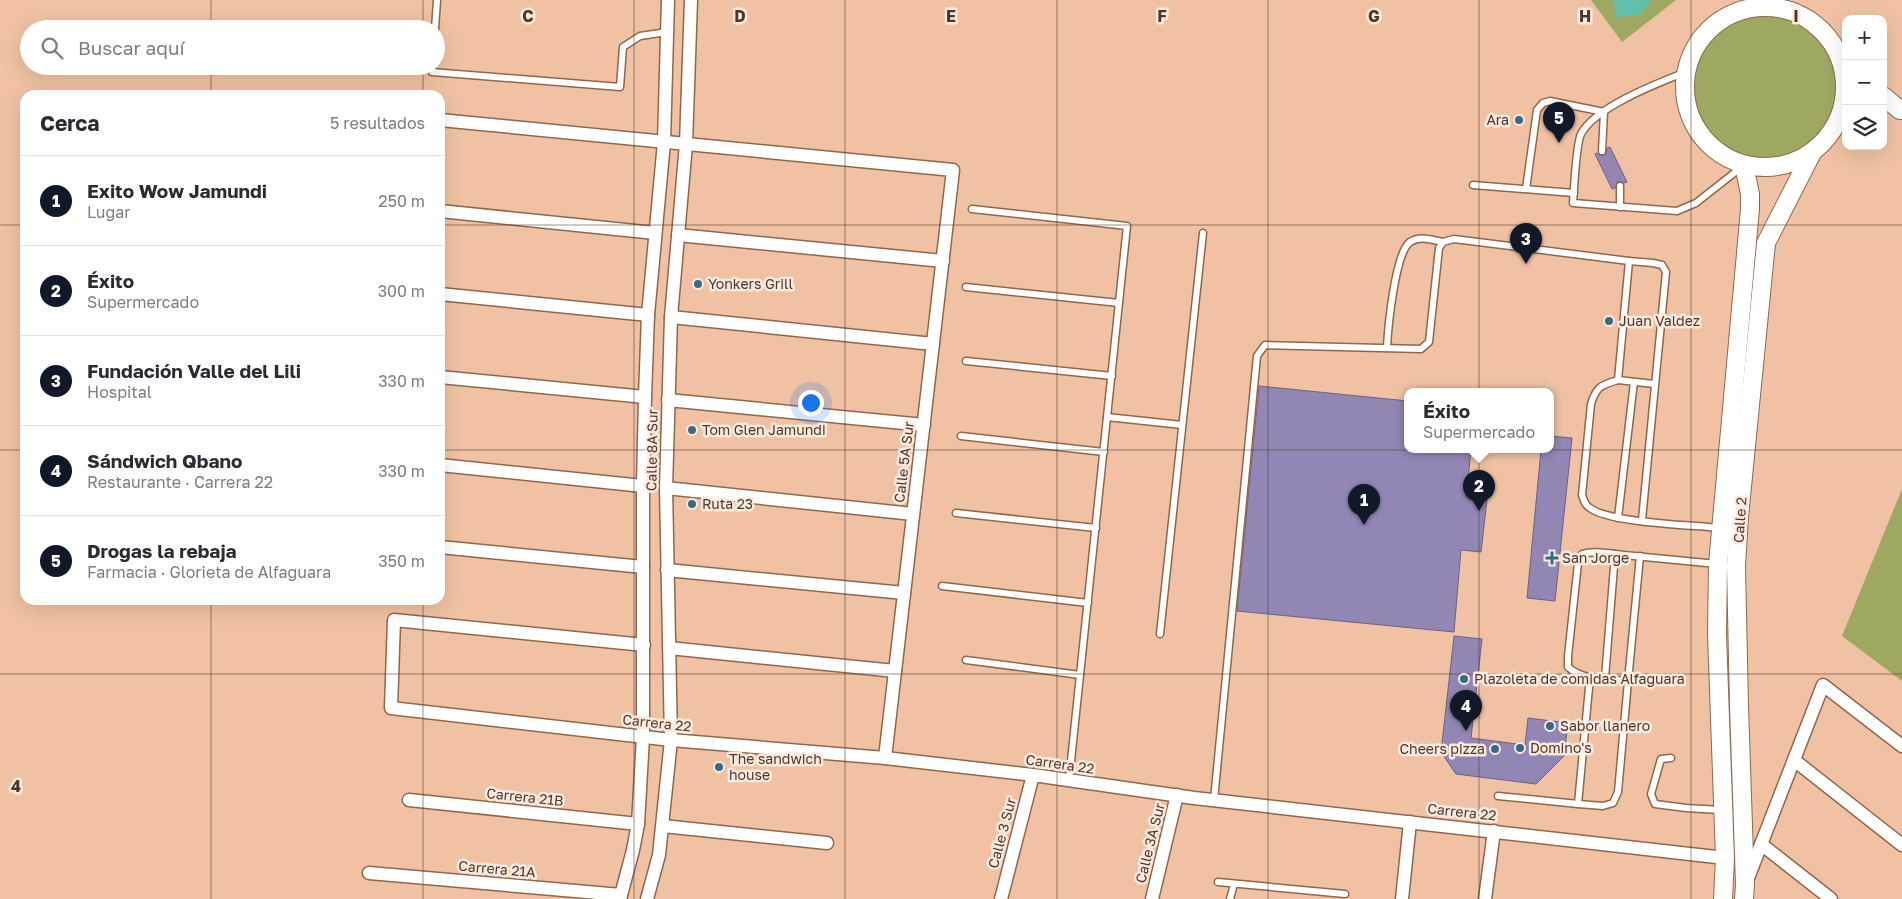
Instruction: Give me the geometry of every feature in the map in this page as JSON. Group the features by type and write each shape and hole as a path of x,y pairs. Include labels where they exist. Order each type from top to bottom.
{"main road":[{"path":"1725,17 1738,0"},
{"path":"1804,0 1817,26"},
{"path":"1842,60 1831,41 1817,26 1796,13 1772,6 1756,6 1740,10 1725,17 1714,25 1696,46 1686,72 1685,96 1691,119 1704,140 1722,156 1744,165 1768,168 1791,164 1842,135"},
{"path":"1887,99 1901,110"},
{"path":"1818,148 1836,124 1843,105"},
{"path":"1887,115 1901,110"},
{"name":"Calle 2","path":"1745,892 1738,706 1736,566 1739,517 1766,243 1818,148"},
{"name":"Calle 2","path":"1723,899 1725,858 1717,634 1718,564 1750,209 1750,194 1744,165"}],"street":[{"name":"Calle 8A Sur","path":"621,897 634,850 638,824 643,737 642,486 645,397 648,315 664,142 668,0"},
{"name":"Calle 8A Sur","path":"651,899 663,826 671,740 666,488 668,400 671,317 686,144 691,0"},
{"path":"445,120 686,144"},
{"name":"Calle 5A Sur","path":"686,144 953,170 885,758"},
{"path":"445,211 655,232"},
{"path":"678,235 942,262"},
{"path":"445,295 648,315"},
{"path":"671,317 933,344"},
{"path":"445,377 645,397"},
{"path":"668,400 924,425"},
{"path":"445,466 642,486"},
{"path":"666,488 913,514"},
{"path":"445,548 643,568"},
{"path":"667,570 904,593"},
{"name":"Carrera 22","path":"644,645 394,620 391,708 671,740 885,758 1033,775 1214,800 1725,858"},
{"path":"669,648 895,671"},
{"path":"1745,892 1761,844 1823,685 1902,746"},
{"path":"1794,760 1902,846"},
{"name":"Calle 3 Sur","path":"1001,899 1033,775"},
{"name":"Calle 3A Sur","path":"1152,899 1177,795"},
{"name":"Carrera 21B","path":"409,800 638,824"},
{"path":"1402,899 1410,822"},
{"path":"663,826 827,843"},
{"path":"1485,899 1494,831"},
{"path":"1761,844 1832,899"},
{"name":"Carrera 21A","path":"369,872 621,897"}],"lane":[{"path":"436,20 437,0"},
{"path":"445,73 620,87 623,47 640,36 667,32"},
{"path":"1686,72 1651,86 1591,120 1580,136 1573,204 1678,211 1696,203 1744,165"},
{"path":"1526,189 1537,110 1543,104 1550,101 1604,112"},
{"path":"1602,150 1604,112"},
{"path":"1473,185 1574,192"},
{"path":"1620,186 1620,207"},
{"path":"972,209 1127,226 1069,780"},
{"path":"1160,634 1203,233"},
{"path":"1386,347 1397,275 1403,253 1408,244 1418,238 1443,242 1454,239 1629,261 1653,262 1662,265 1666,272 1642,520"},
{"path":"1214,800 1257,356 1265,345 1421,349 1429,342 1439,248 1443,242"},
{"path":"1618,380 1629,261"},
{"path":"966,287 1119,302"},
{"path":"966,361 1112,376"},
{"path":"1654,384 1618,380 1603,385 1595,392 1591,404 1582,495 1585,504 1591,509 1618,518 1720,528"},
{"path":"1618,518 1634,382"},
{"path":"1107,417 1182,425"},
{"path":"961,436 1104,452"},
{"path":"956,513 1096,528"},
{"path":"1628,681 1590,677 1573,671 1568,666 1578,563 1582,554 1588,552 1718,564"},
{"path":"1605,678 1615,554"},
{"path":"1498,796 1603,806 1613,803 1618,792 1640,556"},
{"path":"942,586 1088,603"},
{"path":"966,660 1080,675"},
{"path":"1578,804 1590,677"},
{"path":"1671,758 1660,759 1651,794 1655,804 1723,810"},
{"path":"1218,882 1325,896 1345,894"},
{"path":"1230,899 1234,884"}],"green space":[{"path":"1591,0 1676,0 1622,42"},
{"path":"1757,7 1773,7 1788,10 1810,20 1822,30 1832,42 1842,64 1842,110 1832,132 1822,144 1803,158 1773,167 1757,167 1742,164 1720,154 1708,144 1694,125 1685,95 1685,79 1688,64 1698,42 1708,30 1727,16"},
{"path":"1902,489 1902,681 1842,636"}],"water":[{"path":"1614,0 1651,0 1640,15 1616,17"}],"building":[{"path":"1610,147 1627,182 1618,181 1615,188 1612,189 1595,154 1604,156 1607,148"},
{"path":"1259,386 1404,401 1404,453 1471,453 1466,498 1487,500 1481,552 1461,550 1454,632 1237,611"},
{"path":"1554,436 1572,438 1555,601 1527,598 1541,453 1554,453"},
{"name":"Plazoleta de comidas Alfaguara","path":"1454,636 1482,639 1471,738 1525,745 1528,718 1568,723 1564,756 1536,784 1456,774 1441,752"}],"place":[{"name":"Ara","path":"1519,120"},
{"name":"Drogas la rebaja","path":"1559,143"},
{"name":"Fundación Valle del Lili","path":"1526,264"},
{"name":"Yonkers Grill","path":"698,284"},
{"name":"Juan Valdez","path":"1609,321"},
{"name":"Tom Glen Jamundi","path":"692,430"},
{"name":"Ruta 23","path":"692,504"},
{"name":"Éxito","path":"1479,511"},
{"name":"Exito Wow Jamundi","path":"1364,525"},
{"name":"San Jorge","path":"1552,558"},
{"name":"Plazoleta de comidas Alfaguara","path":"1464,679"},
{"name":"Sabor llanero","path":"1550,726"},
{"name":"Sándwich Qbano","path":"1466,731"},
{"name":"Domino's","path":"1520,748"},
{"name":"Cheers pizza","path":"1495,749"},
{"name":"The sandwich house","path":"719,767"}]}
